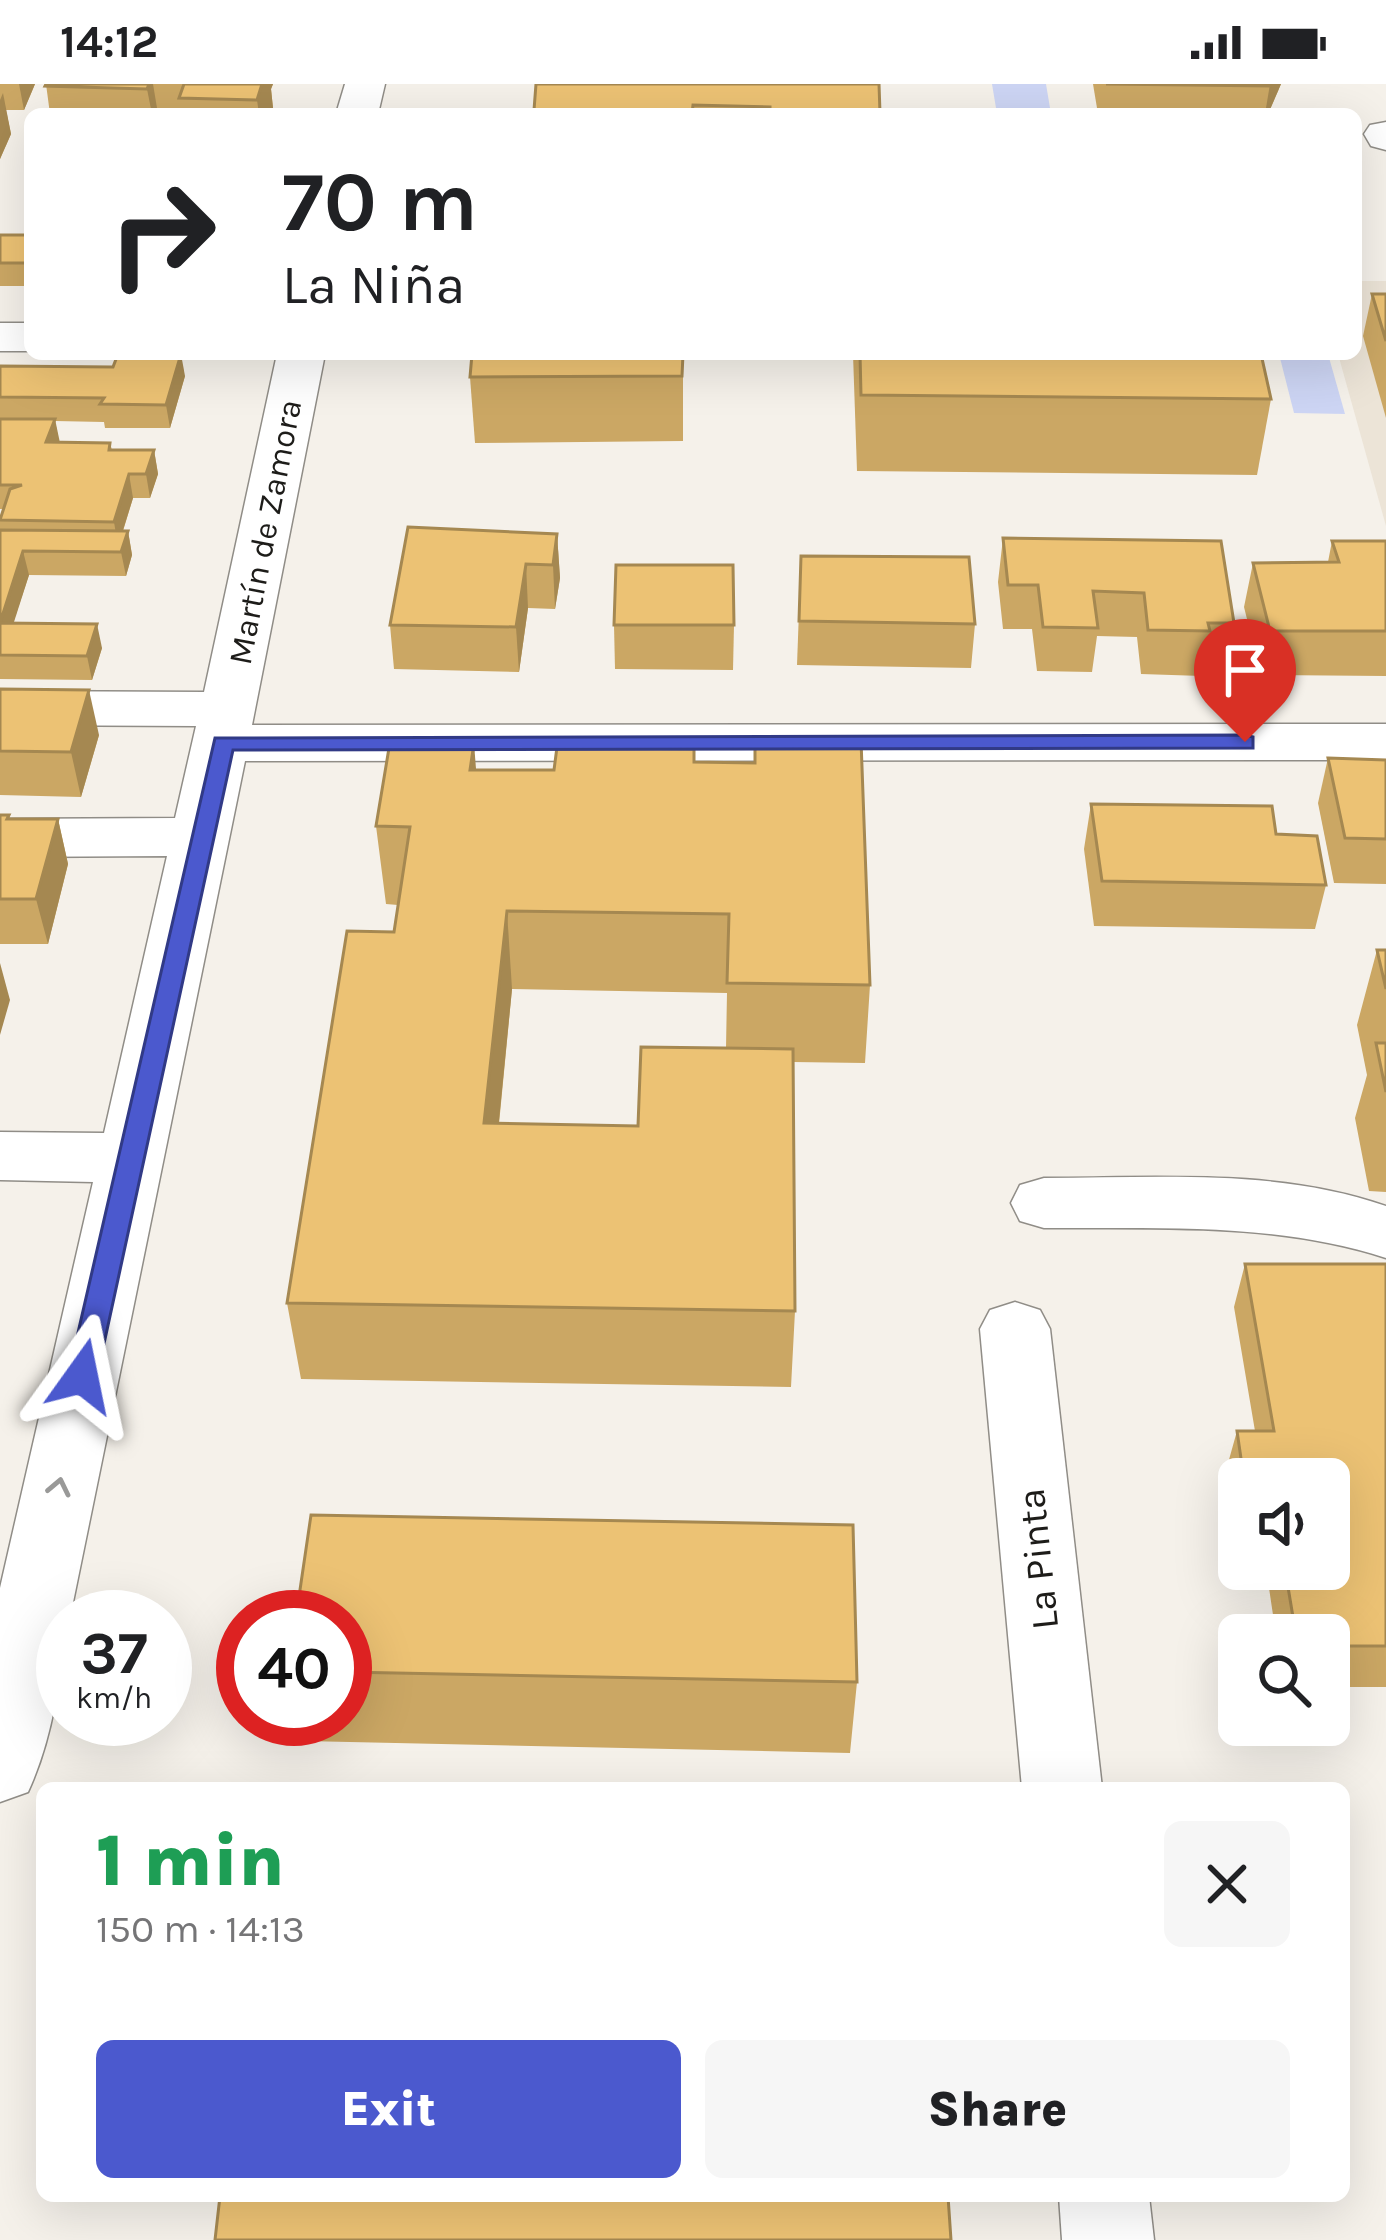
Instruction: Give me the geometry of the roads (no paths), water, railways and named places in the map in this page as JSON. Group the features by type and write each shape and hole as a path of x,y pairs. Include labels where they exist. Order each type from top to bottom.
{"street":[{"name":"Martín de Zamora","path":"0,1766 23,1550 128,1158 226,726 300,360"},
{"name":"Martín de Zamora","path":"0,707 226,726"},
{"path":"226,726 1386,742"},
{"path":"0,838 198,838"},
{"path":"0,1156 128,1158"},
{"path":"1044,1203 1271,1208 1361,1221 1386,1232"},
{"name":"La Pinta","path":"1015,1329 1061,1782"},
{"path":"1105,2202 1108,2240"}],"water":[{"path":"992,84 1046,84 1050,108 996,108"},
{"path":"1281,360 1330,360 1345,414 1294,413"}]}
